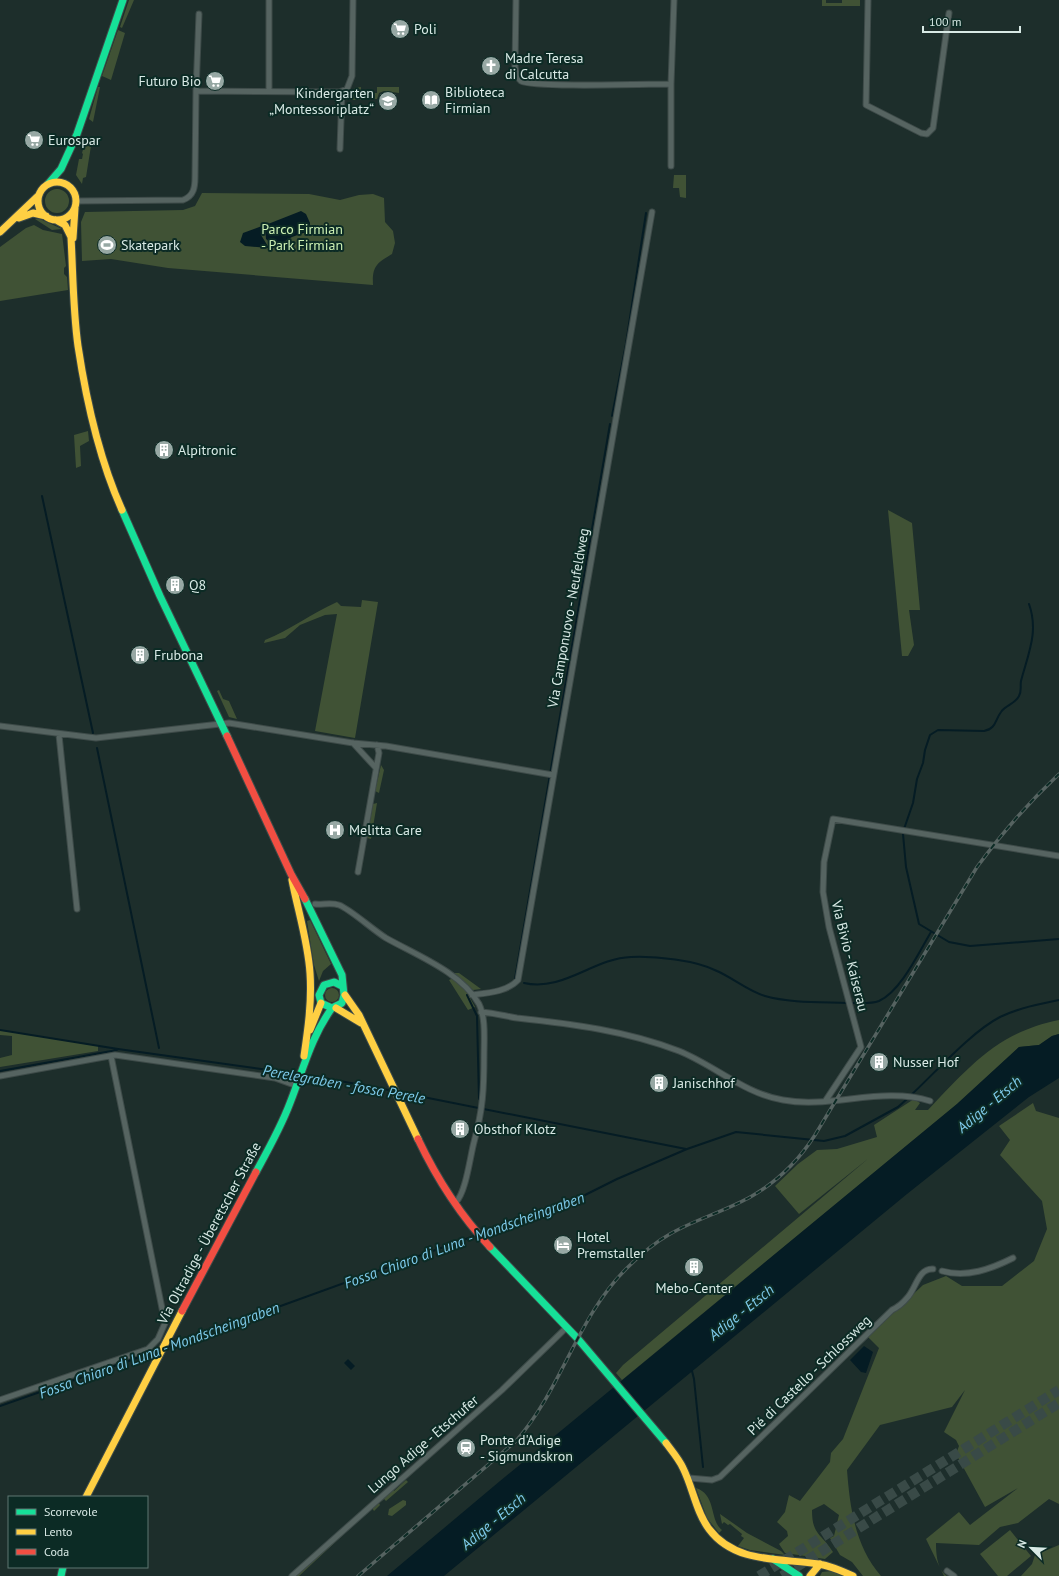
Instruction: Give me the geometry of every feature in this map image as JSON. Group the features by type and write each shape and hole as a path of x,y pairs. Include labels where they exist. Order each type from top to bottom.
{"main road":[{"path":"72,252 76,201 74,191 64,179 64,170 123,0"},
{"path":"0,232 39,195 60,169 70,150"},
{"path":"48,184 56,182 68,185"},
{"path":"39,195 39,207 46,216"},
{"path":"56,220 68,216 74,209 76,201"},
{"path":"8,225 29,213 36,213 61,221 67,228 72,252 78,345 99,447 116,497 160,596 291,874 308,904 342,976 342,986 345,995 364,1026 428,1159 482,1240 567,1327 677,1457 689,1478 702,1517 717,1538 730,1548 745,1554 820,1564 837,1568 853,1576"},
{"path":"291,874 310,962 320,989 319,995 322,1003 311,1027 302,1066"},
{"path":"304,1056 308,1020 310,962"},
{"path":"320,989 324,985 331,982 342,986"},
{"path":"302,1066 321,1023 334,1008 341,1004 345,995"},
{"path":"322,1003 352,1016 364,1026"},
{"name":"Via Oltradige - Überetscher Straße","path":"87,1496 278,1131 298,1082 302,1066"},
{"path":"771,1558 799,1576"},
{"path":"799,1561 799,1576"},
{"path":"808,1562 810,1576"},
{"path":"810,1576 820,1564"}],"street":[{"path":"269,0 269,91"},
{"path":"196,91 342,91 346,89 352,76 353,0"},
{"path":"516,0 515,67 516,76 521,81 550,84 671,84"},
{"path":"671,166 671,84 674,0"},
{"path":"868,0 866,105 921,133 927,134 933,128 949,13"},
{"path":"76,201 183,200 188,198 194,190 196,177 196,91 199,14"},
{"path":"340,149 342,91"},
{"name":"Via Camponuovo - Neufeldweg","path":"472,995 505,988 513,985 518,980 550,774 652,212"},
{"path":"0,726 59,735 96,738 221,723 252,726 353,743 377,745 550,774"},
{"path":"59,735 77,908"},
{"path":"353,743 376,768"},
{"path":"358,872 379,753 377,745"},
{"name":"Via Bivio - Kaiserau","path":"826,1100 861,1047 829,927 823,892 824,862 834,819 1059,856"},
{"path":"314,904 332,904 343,907 385,937 443,969 472,995 479,1004 482,1012 484,1070 483,1107 464,1185 460,1199 456,1202"},
{"path":"482,1012 606,1029 680,1052 703,1062 752,1089 783,1100 849,1100 882,1096 900,1096 930,1101"},
{"path":"0,1076 111,1056 298,1082"},
{"path":"0,1400 148,1349 158,1339 165,1323 111,1056"},
{"path":"942,1271 953,1274 968,1274 997,1266 1014,1258"},
{"name":"Pié di Castello - Schlossweg","path":"689,1478 712,1480 720,1477 892,1310 908,1298 923,1272 928,1268 933,1269"},
{"name":"Lungo Adige - Etschufer","path":"292,1576 502,1390 567,1327"},
{"path":"947,1571 954,1576"}],"green space":[{"path":"129,0 134,0 122,28 120,27"},
{"path":"822,0 826,0 826,3 842,3 842,0 860,0 860,6 822,6"},
{"path":"118,30 125,33 111,80 102,76"},
{"path":"98,87 100,87 93,122 89,119"},
{"path":"361,87 361,100 343,100 355,88"},
{"path":"377,87 399,87 399,93 384,91 379,93 377,99 373,99 372,93 377,93"},
{"path":"84,146 91,146 86,177 83,178 82,184 76,175 79,159 82,159"},
{"path":"674,175 686,175 686,198 680,197 679,188 673,188"},
{"path":"57,189 66,192 69,201 66,210 57,213 48,210 45,201 48,192"},
{"name":"Parco Firmian - Park Firmian","path":"202,193 309,194 340,200 359,195 373,194 384,198 385,222 393,231 395,243 392,254 376,266 373,273 373,285 168,268 111,259 82,261 81,222 85,212 183,210 195,206"},
{"path":"35,219 40,219 62,229 52,230"},
{"path":"34,225 43,230 62,234 66,266 64,268 64,274 67,277 68,290 0,301 0,247 26,228"},
{"path":"88,431 89,441 80,446 81,466 76,468 74,435"},
{"path":"888,510 912,523 920,610 909,610 914,645 908,656 902,656"},
{"path":"362,600 378,602 355,738 315,731 337,614 325,615 300,625 285,638 264,643 265,640 337,602 341,606 361,607"},
{"path":"219,690 223,699 229,701 237,719 229,717 217,691"},
{"path":"381,765 384,770 379,793 375,791"},
{"path":"377,803 371,839 367,838 373,804"},
{"path":"310,920 331,964 323,971 319,981 314,965 307,921"},
{"path":"454,973 459,973 481,989 473,990"},
{"path":"453,978 471,996 470,998 475,1007 468,1010 449,980"},
{"path":"329,988 335,988 339,992 339,998 335,1002 329,1002 325,998 325,992"},
{"path":"1059,1020 1059,1034 1052,1036 1039,1045 1019,1047 957,1104 622,1380 616,1373 623,1365 869,1158 799,1214 775,1186 798,1164 817,1150 837,1149 877,1137 874,1125 914,1099 920,1103 915,1110 928,1110 971,1066 1002,1042 1019,1033"},
{"path":"0,1030 98,1046 98,1051 0,1067 0,1058 12,1055 12,1036 0,1035"},
{"path":"1033,1103 1036,1111 1059,1118 1059,1504 1049,1499 1018,1523 1000,1527 979,1545 936,1543 939,1566 926,1539 959,1512 970,1525 1018,1488 985,1507 956,1454 959,1446 956,1440 944,1432 965,1390 952,1407 880,1425 847,1470 855,1526 865,1552 881,1576 863,1576 852,1562 840,1555 830,1538 834,1536 839,1515 824,1504 812,1510 812,1518 815,1529 833,1552 825,1559 785,1553 779,1544 788,1536 787,1531 777,1522 785,1512 789,1495 800,1501 830,1462 831,1453 843,1439 879,1348 868,1337 923,1285 946,1276 962,1286 1002,1286 1034,1261 1047,1229 1042,1201 1000,1155 1010,1140 999,1126"},
{"path":"406,1480 408,1482 386,1501 384,1499 379,1503 380,1505 374,1511 372,1508 299,1576 294,1576 392,1488 394,1491"},
{"path":"696,1488 703,1491 707,1496 715,1520 722,1530 719,1533 707,1518"},
{"path":"403,1500 406,1501 406,1505 392,1516 388,1515 389,1509"},
{"path":"720,1514 747,1533 781,1551 785,1555 750,1550 738,1546 744,1538 741,1536 742,1534 730,1524 728,1525 724,1522 722,1524"},
{"path":"1010,1530 1031,1556 1007,1576 998,1576 980,1554"},
{"path":"1059,1545 1059,1576 1021,1576 1032,1564 1035,1555"},
{"path":"831,1571 847,1576 820,1576 822,1572"}],"water":[{"path":"301,211 306,214 310,223 309,231 274,246 266,239 265,227 268,224"},
{"path":"262,226 261,235 269,248 245,246 240,242 243,233"},
{"name":"Adige - Etsch","path":"1059,1034 1059,1078 1029,1097 907,1194 444,1576 387,1576 957,1104 1019,1047 1039,1045 1052,1036"},
{"path":"864,1346 873,1352 866,1373 861,1372 850,1360"},
{"path":"348,1359 355,1366 351,1370 344,1363"}],"waterway":[{"path":"612,416 626,344 646,213"},
{"path":"515,979 610,424"},
{"path":"42,496 93,733"},
{"path":"904,829 913,803 917,779 923,763 925,750 930,735 938,730 988,730 995,724 1003,710 1019,696 1021,681 1033,634 1032,614 1029,604"},
{"path":"97,748 159,1048"},
{"path":"903,834 906,867 919,924 949,942 970,946 1059,939"},
{"path":"852,1003 876,1002 887,996 895,989 909,970 931,932"},
{"path":"524,983 538,985 552,983 617,959 652,957 687,961 708,967 765,996 784,1000 806,1002 847,1003"},
{"path":"467,995 477,1016 479,1099"},
{"name":"Fossa Chiaro di Luna - Mondscheingraben","path":"910,1096 966,1042 989,1024 1014,1011 1059,1000"},
{"name":"Perelegraben - fossa Perele","path":"0,1030 118,1049 297,1074"},
{"path":"0,1071 117,1050"},
{"name":"Perelegraben - fossa Perele","path":"302,1074 394,1091"},
{"name":"Perelegraben - fossa Perele","path":"398,1092 686,1149"},
{"name":"Fossa Chiaro di Luna - Mondscheingraben","path":"481,1234 561,1207 617,1179 687,1149 736,1132 824,1141 845,1136 898,1107 907,1099"},
{"name":"Fossa Chiaro di Luna - Mondscheingraben","path":"167,1347 477,1235"},
{"name":"Fossa Chiaro di Luna - Mondscheingraben","path":"0,1406 157,1351"},
{"path":"692,1371 703,1467"}],"tunnel":[{"path":"759,1576 1059,1390"},
{"path":"782,1576 1059,1403"}],"railway":[{"path":"358,1576 516,1441 532,1421 546,1399 595,1308 610,1287 632,1263 653,1245 670,1234 742,1201 762,1190 779,1177 802,1153 815,1135 977,867 1016,819 1059,774"}],"traffic: fast":[{"path":"48,184 61,169 77,134 123,0"},
{"path":"122,510 160,596 227,736"},
{"path":"305,899 342,975 344,995 342,1003 332,1008 321,1003 319,995 324,985 334,982 342,986"},
{"path":"256,1172 283,1121 318,1030 332,1008"},
{"path":"490,1247 578,1339 666,1443"},
{"path":"773,1559 799,1576"},
{"path":"61,1576 63,1568"}],"traffic: slow":[{"path":"57,182 67,185 73,191 76,201 73,211 67,217 57,220 47,217 41,211 38,201 41,191 47,185 57,182"},
{"path":"0,232 39,195"},
{"path":"73,238 75,208"},
{"path":"19,218 33,213 46,216"},
{"path":"56,220 65,225 71,237 76,332 85,387 95,430 107,471 122,510"},
{"path":"292,880 305,938 310,973 310,1004 304,1056"},
{"path":"345,995 359,1015 418,1139"},
{"path":"310,1030 321,1003"},
{"path":"336,1008 361,1023"},
{"path":"87,1496 182,1311"},
{"path":"666,1443 683,1468 701,1515 709,1529 720,1540 745,1554 774,1560 823,1565 853,1576"},
{"path":"810,1576 820,1564"}],"traffic: jam":[{"path":"227,736 291,874 305,899"},
{"path":"418,1139 450,1196 479,1235 490,1247"},
{"path":"182,1311 256,1172"}],"place":[{"name":"Poli","path":"400,29"},
{"name":"Madre Teresa di Calcutta","path":"491,66"},
{"name":"Futuro Bio","path":"215,81"},
{"name":"Biblioteca Firmian","path":"431,100"},
{"name":"Kindergarten „Montessoriplatz“","path":"388,101"},
{"name":"Eurospar","path":"34,140"},
{"name":"Skatepark","path":"107,245"},
{"name":"Alpitronic","path":"164,450"},
{"name":"Q8","path":"175,585"},
{"name":"Frubona","path":"140,655"},
{"name":"Melitta Care","path":"335,830"},
{"name":"Nusser Hof","path":"879,1062"},
{"name":"Janischhof","path":"659,1083"},
{"name":"Obsthof Klotz","path":"460,1129"},
{"name":"Hotel Premstaller","path":"563,1245"},
{"name":"Mebo-Center","path":"694,1267"},
{"name":"Ponte d'Adige - Sigmundskron","path":"466,1448"}]}
